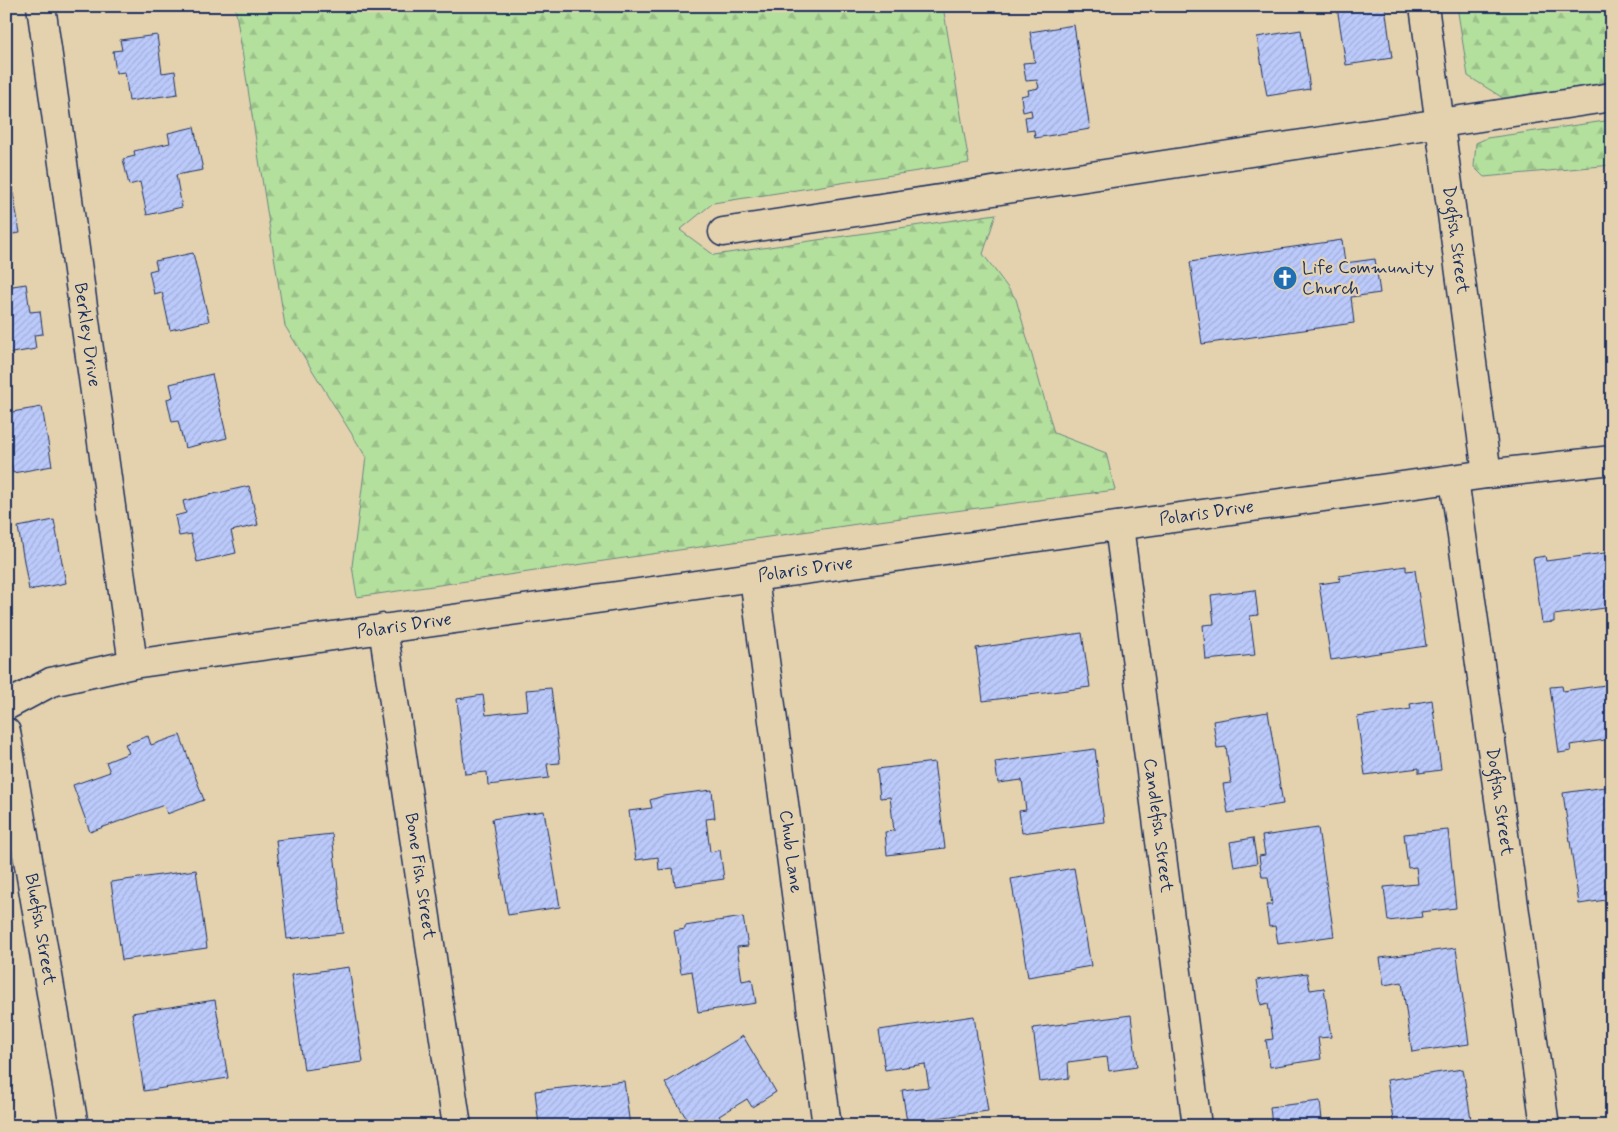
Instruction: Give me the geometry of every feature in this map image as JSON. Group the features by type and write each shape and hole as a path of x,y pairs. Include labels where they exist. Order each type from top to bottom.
{"street":[{"name":"Berkley Drive","path":"42,6 133,664"},
{"name":"Dogfish Street","path":"1424,6 1487,474"},
{"path":"723,232 1612,97"},
{"name":"Polaris Drive","path":"6,706 51,682 133,664 1487,474 1612,460"},
{"name":"Dogfish Street","path":"1454,479 1545,1126"},
{"name":"Candlefish Street","path":"1119,526 1197,1126"},
{"name":"Chub Lane","path":"754,578 827,1126"},
{"name":"Bone Fish Street","path":"383,628 457,1126"},
{"name":"Bluefish Street","path":"6,732 74,1126"}],"green space":[{"path":"235,6 943,6 969,163 713,203 680,230 714,255 996,214 983,254 1016,299 1054,433 1106,453 1115,490 871,522 357,597 352,566 366,457 285,326"},
{"path":"1457,6 1612,6 1612,82 1503,98 1468,76"},
{"path":"1612,120 1612,165 1484,177 1474,167 1476,143 1487,138"}],"building":[{"path":"1385,6 1392,58 1346,65 1337,7"},
{"path":"1074,25 1090,129 1035,138 1034,130 1027,131 1025,117 1032,116 1031,110 1023,112 1021,96 1029,94 1028,90 1039,88 1037,80 1026,81 1023,63 1035,62 1030,32"},
{"path":"1301,30 1310,89 1267,96 1257,37"},
{"path":"157,35 162,73 175,71 178,94 129,101 125,72 116,73 113,51 122,50 120,40"},
{"path":"194,127 203,170 176,175 182,207 147,215 140,182 129,185 123,159 135,156 134,151 170,143 168,133"},
{"path":"6,170 9,170 20,233 6,235"},
{"name":"Life Community Church","path":"1342,240 1345,263 1375,259 1380,293 1351,297 1354,323 1202,344 1190,262"},
{"path":"193,253 209,321 170,330 162,292 154,294 149,271 157,269 155,261"},
{"path":"26,284 30,312 40,311 43,334 34,335 36,349 6,354 6,287"},
{"path":"212,374 227,438 185,448 178,421 172,422 167,399 173,397 170,384"},
{"path":"42,407 52,466 13,473 6,435 6,413"},
{"path":"249,486 258,525 231,531 236,553 197,562 191,534 179,536 175,516 186,513 183,501"},
{"path":"54,520 66,583 29,590 18,527"},
{"path":"1612,552 1612,607 1554,615 1554,622 1542,623 1533,558 1545,556 1546,561"},
{"path":"1406,566 1406,571 1415,570 1426,646 1331,660 1319,584 1340,581 1339,576"},
{"path":"1255,590 1258,615 1250,616 1255,655 1206,660 1203,625 1214,624 1211,595"},
{"path":"1082,633 1090,687 983,701 976,648"},
{"path":"1612,684 1612,739 1570,745 1571,751 1559,753 1550,687 1562,686 1563,691"},
{"path":"551,688 560,763 547,764 549,778 488,785 487,772 465,774 457,699 483,695 486,715 528,710 526,690"},
{"path":"1432,700 1441,770 1419,773 1419,768 1365,775 1357,717 1411,709 1410,704"},
{"path":"1268,712 1283,804 1228,813 1223,784 1231,783 1226,747 1217,748 1213,721"},
{"path":"180,735 204,800 167,814 164,805 90,832 73,785 110,772 106,762 129,753 125,744 148,736 151,745"},
{"path":"1095,749 1104,822 1022,833 1019,811 1026,810 1022,780 998,783 995,762"},
{"path":"934,762 945,848 887,855 885,832 894,831 890,797 880,798 877,769"},
{"path":"1612,786 1612,899 1579,904 1563,793"},
{"path":"712,790 715,818 706,819 710,852 720,850 724,879 675,886 673,868 659,870 658,857 636,860 629,811 652,808 650,800 663,796"},
{"path":"544,811 560,907 508,915 492,819"},
{"path":"1318,828 1334,936 1278,944 1275,926 1269,927 1266,905 1272,905 1268,877 1262,877 1259,856 1265,855 1262,836"},
{"path":"1448,830 1456,908 1421,912 1422,917 1388,921 1384,887 1418,884 1416,867 1408,868 1404,834"},
{"path":"332,834 343,933 287,939 276,840"},
{"path":"1253,838 1257,863 1234,867 1230,842"},
{"path":"1074,868 1091,966 1028,977 1011,879"},
{"path":"196,870 207,948 122,960 111,882"},
{"path":"743,917 748,946 737,947 742,981 752,979 756,1003 698,1012 692,971 681,973 674,931 685,929 685,926"},
{"path":"1456,948 1469,1044 1412,1052 1402,982 1384,985 1380,958"},
{"path":"349,967 363,1062 304,1070 291,975"},
{"path":"1307,973 1310,990 1324,988 1331,1037 1318,1038 1321,1059 1270,1067 1266,1040 1273,1039 1268,1003 1261,1005 1257,980"},
{"path":"215,1000 228,1078 144,1091 132,1013"},
{"path":"1131,1015 1137,1067 1109,1071 1107,1057 1068,1062 1069,1078 1040,1082 1033,1028"},
{"path":"974,1016 988,1111 907,1122 902,1090 929,1087 925,1064 885,1070 879,1030"},
{"path":"743,1036 776,1092 752,1107 747,1099 719,1116 724,1124 721,1126 691,1126 665,1083"},
{"path":"1463,1069 1472,1126 1394,1126 1387,1080"},
{"path":"624,1081 630,1126 539,1126 535,1091"},
{"path":"1320,1101 1322,1120 1332,1119 1333,1126 1272,1126 1270,1107"}],"place":[{"name":"Life Community Church","path":"1285,278"}]}
